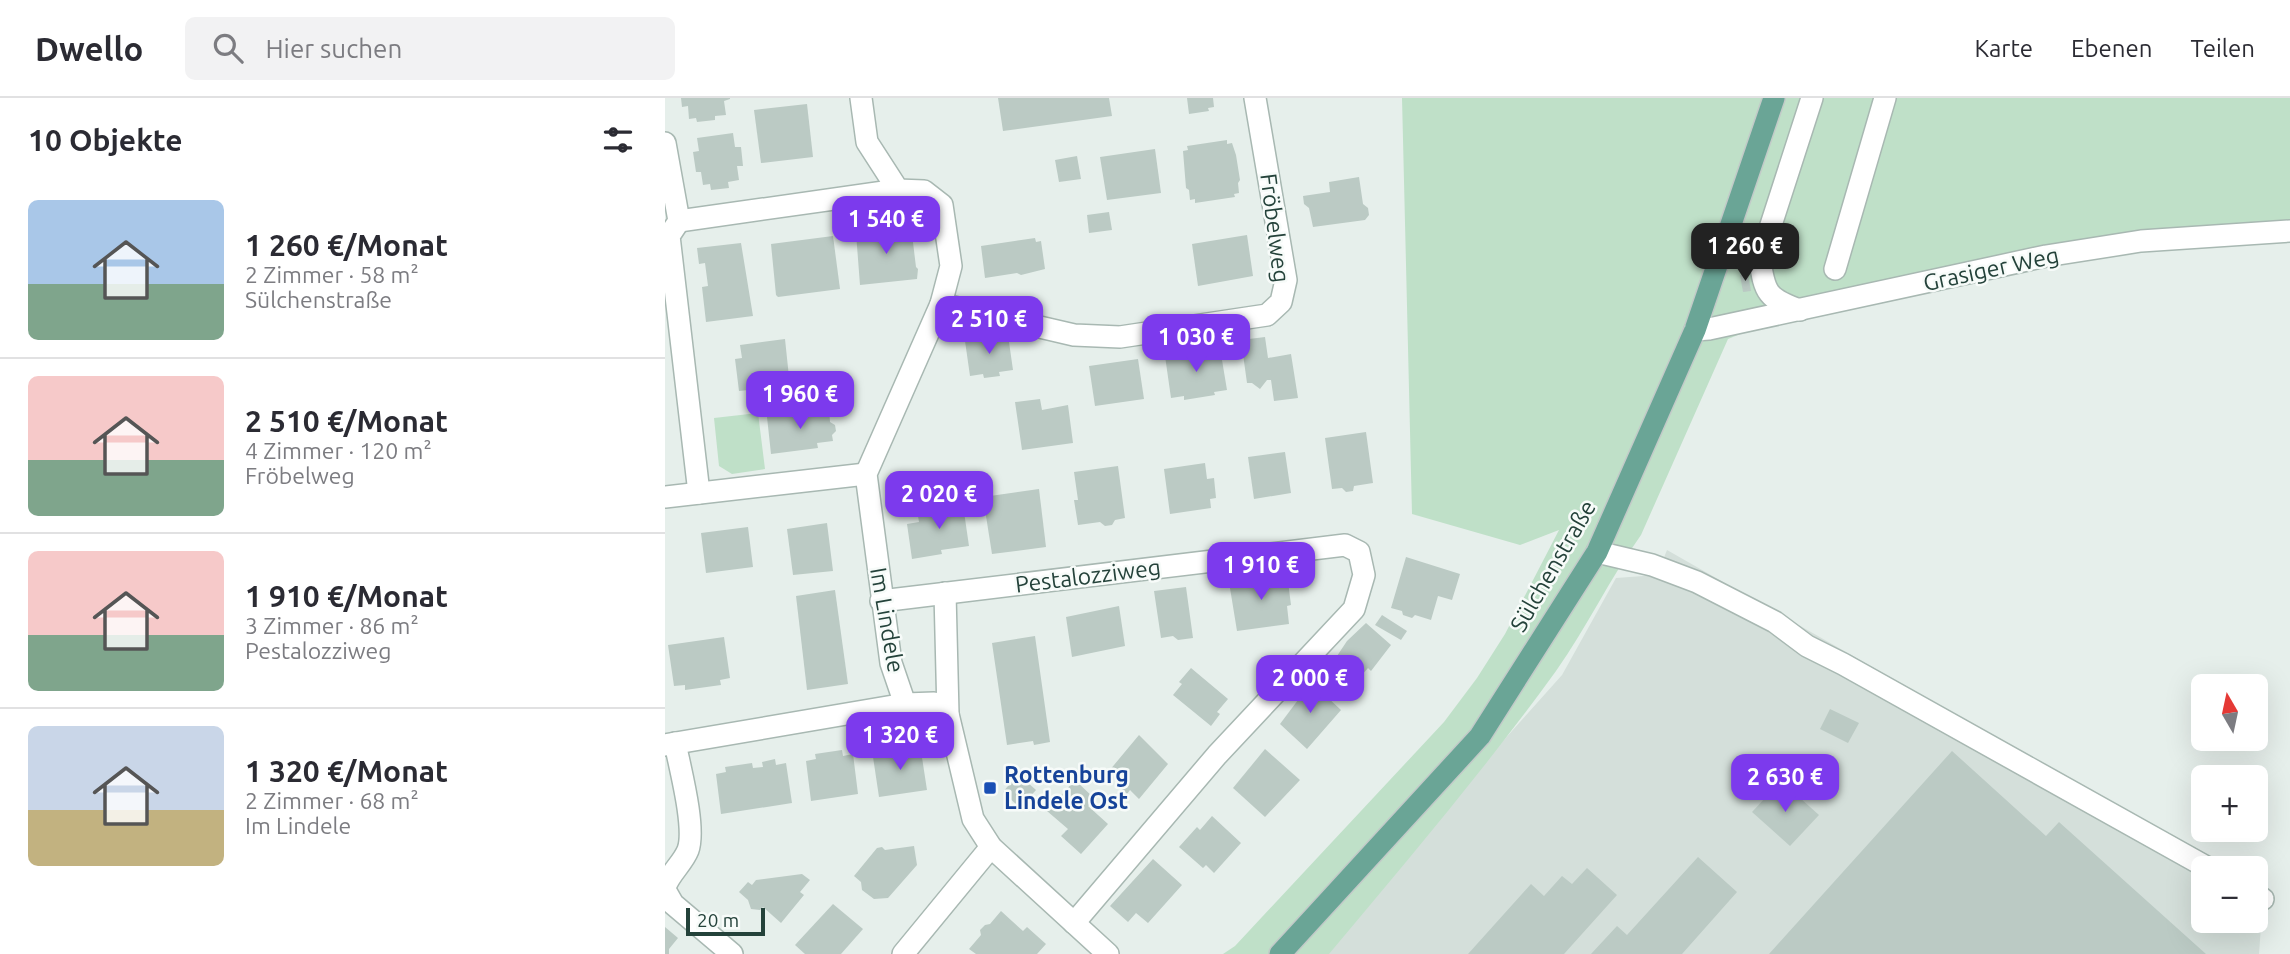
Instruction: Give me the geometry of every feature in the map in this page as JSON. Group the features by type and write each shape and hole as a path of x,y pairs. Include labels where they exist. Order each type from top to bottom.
{"main road":[{"name":"Sülchenstraße","path":"1280,954 1480,736 1597,552 1695,330 1774,98"}],"street":[{"path":"861,98 867,142 898,190"},
{"name":"Fröbelweg","path":"941,303 1074,335 1120,337 1267,315 1281,302 1286,280 1255,98"},
{"path":"1800,310 1778,302 1763,287 1760,259 1812,98"},
{"path":"1835,269 1885,98"},
{"path":"665,143 679,221 669,236 699,494"},
{"path":"665,497 866,474 941,303 951,266 942,205 924,191 898,190 679,221"},
{"name":"Grasiger Weg","path":"1695,330 1800,310 1960,274 2141,241 2290,231"},
{"name":"Im Lindele","path":"866,474 891,663 905,704 934,704 948,714"},
{"name":"Pestalozziweg","path":"881,601 1345,545 1359,552 1364,575 1354,609 1217,755 1074,923"},
{"path":"1597,552 1652,565 1697,582 1763,616 1807,646 2191,858"},
{"path":"945,593 948,714 973,819 991,847 1074,923 1103,948 1121,954"},
{"path":"732,954 673,904 665,888 669,874 687,853 691,837 670,744 905,704"},
{"path":"911,951 991,847"}],"shaded area":[{"path":"1667,550 1953,713 2191,856 2191,933 2261,933 2259,954 1313,954 1562,675 1616,578 1657,575"}],"green space":[{"path":"1402,98 2290,98 2290,231 2141,241 1800,310 1728,339 1641,535 1556,671 1416,849 1329,954 1223,954 1235,946 1444,722 1505,634 1559,530 1520,545 1412,514"},
{"path":"758,413 765,469 732,474 719,466 714,418"}],"building":[{"path":"681,98 730,99 724,101 726,115 715,116 715,120 697,122 696,118 689,119 688,106 682,107"},
{"path":"998,98 1109,98 1112,116 1003,131"},
{"path":"1187,98 1213,98 1214,107 1208,108 1209,111 1189,114"},
{"path":"807,104 813,157 761,163 754,110"},
{"path":"733,133 735,147 741,147 743,166 737,166 739,180 728,182 729,188 711,190 710,184 703,185 701,172 696,172 693,152 699,151 697,138"},
{"path":"1227,140 1227,144 1232,143 1236,155 1239,193 1234,194 1235,197 1195,203 1195,199 1190,200 1189,190 1186,188 1183,151 1188,150 1187,146"},
{"path":"1155,149 1161,193 1107,200 1100,157"},
{"path":"1077,156 1081,179 1059,182 1055,160"},
{"path":"1359,177 1363,204 1368,208 1369,215 1365,220 1313,227 1303,196 1330,192 1329,182"},
{"path":"1109,212 1112,230 1089,233 1087,215"},
{"path":"911,226 918,269 917,279 860,285 856,233"},
{"path":"1247,235 1253,276 1198,286 1192,244"},
{"path":"833,236 840,289 778,297 771,244"},
{"path":"1035,238 1036,242 1041,241 1045,269 1021,275 1017,273 985,278 981,246"},
{"path":"741,243 753,316 706,322 702,287 708,286 705,263 699,264 697,248"},
{"path":"1748,274 1751,291 1743,292 1740,275"},
{"path":"992,335 1008,335 1013,370 999,372 1000,376 970,376 965,341"},
{"path":"1265,337 1268,358 1291,354 1298,398 1274,401 1271,380 1267,380 1260,389 1247,383 1241,340"},
{"path":"785,339 789,377 765,380 766,388 739,391 735,359 742,358 740,345"},
{"path":"1220,348 1227,390 1214,392 1215,395 1184,400 1184,396 1171,398 1165,356"},
{"path":"1138,359 1144,399 1095,406 1089,366"},
{"path":"1040,399 1042,410 1068,405 1073,443 1022,450 1015,402"},
{"path":"829,409 830,422 835,425 836,431 832,435 833,441 817,443 818,448 771,454 767,417"},
{"path":"1366,432 1373,483 1354,486 1353,491 1332,489 1325,438"},
{"path":"1285,452 1291,493 1254,499 1248,457"},
{"path":"1205,463 1207,479 1214,478 1216,498 1210,499 1211,508 1170,514 1164,469"},
{"path":"1118,466 1125,518 1115,520 1112,525 1105,526 1100,522 1078,525 1074,500 1078,500 1074,472"},
{"path":"1039,489 1046,547 992,554 983,497"},
{"path":"962,498 969,546 941,550 942,554 912,559 907,524 919,522 918,516 936,513 935,507"},
{"path":"827,523 833,571 793,575 787,529"},
{"path":"748,527 753,567 706,573 701,533"},
{"path":"1406,557 1460,574 1452,600 1438,596 1431,620 1415,615 1412,618 1391,608"},
{"path":"1268,572 1268,577 1287,574 1291,605 1287,606 1289,624 1237,631 1229,582 1256,579 1256,573"},
{"path":"1186,587 1193,638 1161,638 1154,591"},
{"path":"835,590 848,684 807,690 796,596"},
{"path":"1119,606 1125,646 1072,657 1066,617"},
{"path":"1382,615 1407,631 1401,640 1375,625"},
{"path":"1366,623 1391,645 1371,671 1368,668 1360,677 1337,656 1347,641"},
{"path":"1035,636 1050,742 1034,745 1033,741 1007,745 992,643"},
{"path":"724,637 730,678 720,680 721,685 685,690 685,685 674,686 668,645"},
{"path":"1191,668 1228,699 1217,712 1220,714 1211,726 1173,695 1182,684 1179,682"},
{"path":"1313,680 1341,710 1307,749 1280,724"},
{"path":"1830,709 1859,723 1848,743 1820,729"},
{"path":"1139,735 1168,764 1139,799 1130,790 1127,794 1117,784 1120,780 1109,771"},
{"path":"909,747 910,752 921,751 927,790 879,797 873,757 884,756 883,750"},
{"path":"1265,749 1300,780 1265,817 1233,788"},
{"path":"842,750 843,756 853,754 858,794 811,801 806,761 816,759 815,754"},
{"path":"1952,751 2046,836 2059,822 2206,954 1769,954"},
{"path":"775,759 776,765 786,763 792,803 721,814 716,774 726,772 725,767 752,763 753,768 763,767 762,762"},
{"path":"1018,774 1036,790 1020,808 1003,792"},
{"path":"1075,780 1095,799 1088,806 1108,824 1081,854 1061,836 1068,829 1047,811"},
{"path":"1781,781 1819,815 1790,846 1752,812"},
{"path":"1212,816 1241,843 1214,873 1206,865 1203,868 1179,847 1197,827 1200,830"},
{"path":"914,846 917,865 888,898 874,899 862,890 861,882 854,876 877,848 882,847 885,850"},
{"path":"1698,857 1737,892 1682,954 1591,954 1617,926 1627,935"},
{"path":"1153,859 1182,885 1148,923 1136,913 1128,922 1110,906"},
{"path":"1587,868 1617,895 1564,954 1468,954 1531,884 1544,896 1562,876 1572,884"},
{"path":"802,874 810,880 800,892 804,895 781,923 763,907 760,910 751,909 748,900 739,892 748,882 752,885 756,880"},
{"path":"833,904 863,929 841,954 805,954 795,945"},
{"path":"1001,911 1023,931 1027,927 1046,944 1037,954 976,954 969,949 981,935 980,930 990,924"},
{"path":"665,927 678,938 669,949 669,954 665,954"}],"place":[{"name":"Rottenburg Lindele Ost","path":"990,788"}]}
